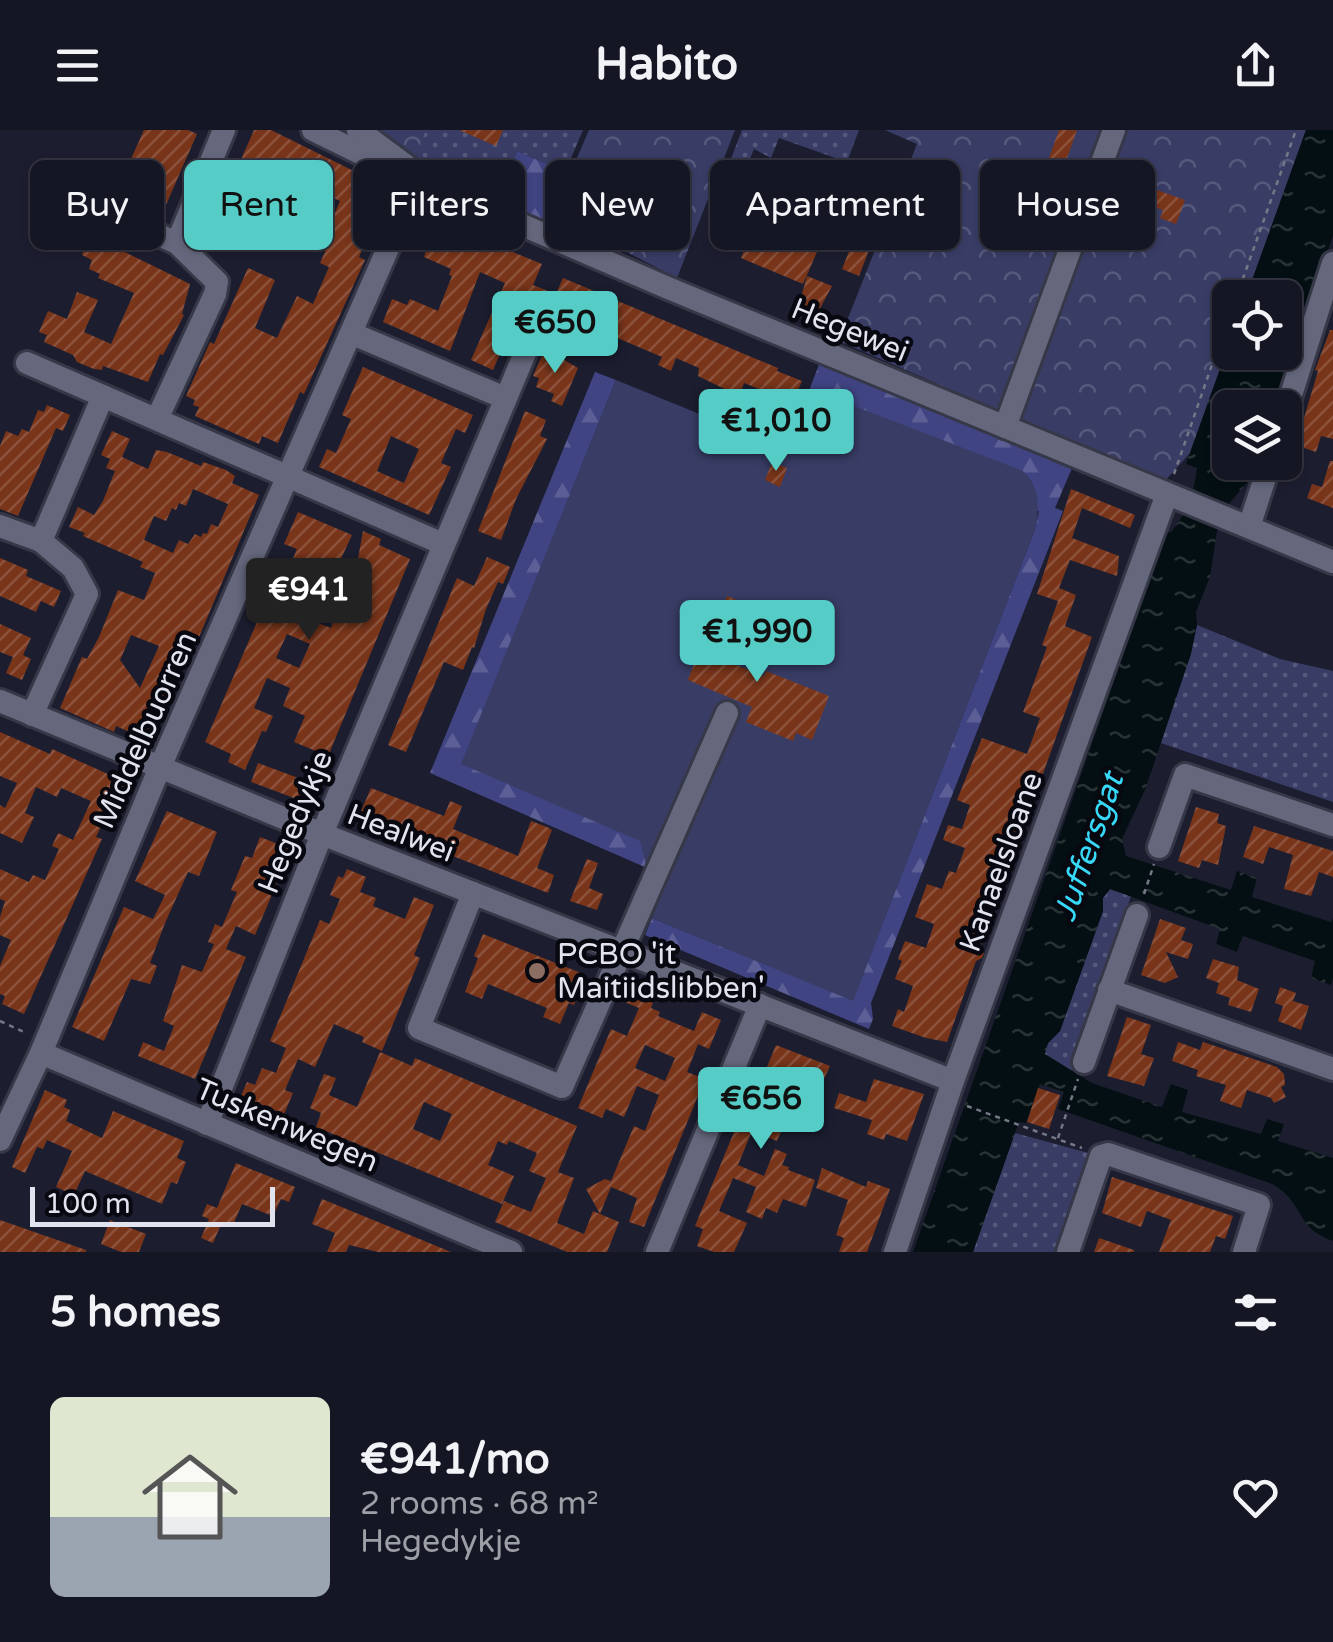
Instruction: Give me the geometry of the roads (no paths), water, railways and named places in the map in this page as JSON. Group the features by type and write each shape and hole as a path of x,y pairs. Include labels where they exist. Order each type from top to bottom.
{"street":[{"path":"176,243 224,130"},
{"path":"312,130 368,157"},
{"name":"Hegewei","path":"358,130 399,160"},
{"path":"1005,427 1114,130"},
{"name":"Hegewei","path":"525,225 1333,562"},
{"path":"158,419 217,282 176,243 164,238"},
{"name":"Middelbuorren","path":"0,1140 388,250"},
{"path":"1293,390 1333,263"},
{"path":"353,334 505,398"},
{"name":"Hegedykje","path":"207,1124 322,834 528,346"},
{"path":"26,363 443,544"},
{"path":"41,541 103,396"},
{"path":"1241,524 1262,480"},
{"name":"Kanaelsloane","path":"895,1252 957,1092 1172,496"},
{"path":"0,526 41,541 73,568 88,594 32,715"},
{"name":"Healwei","path":"0,700 322,834 760,1005 957,1092"},
{"path":"473,893 419,1028 562,1087 727,713"},
{"path":"1159,847 1185,775 1333,825"},
{"path":"1084,1062 1138,914"},
{"path":"1109,990 1333,1069"},
{"path":"657,1252 760,1005"},
{"name":"Tuskenwegen","path":"43,1047 207,1124 511,1252"},
{"path":"1068,1252 1102,1156 1108,1154 1259,1205 1244,1252"}],"water":[{"path":"1306,130 1333,130 1333,236 1302,327 1302,280 1252,280"},
{"path":"1220,370 1288,370 1281,390 1212,390"},
{"name":"Juffersgat","path":"1212,391 1212,480 1249,480 1228,505 1217,531 1210,577 1196,612 1191,654 1145,790 1122,839 1126,856 1231,890 1237,871 1257,878 1252,897 1331,922 1333,918 1333,978 1331,985 1311,978 1315,961 1243,936 1237,952 1216,944 1220,929 1110,889 1103,898 1103,911 1060,1031 1048,1043 1045,1054 1092,1083 1162,1107 1171,1084 1188,1090 1182,1112 1261,1134 1267,1119 1284,1124 1278,1141 1333,1158 1333,1241 1312,1229 1290,1199 1272,1184 1058,1109 1064,1092 1040,1084 1026,1123 1019,1122 973,1252 913,1252 1166,533 1177,525 1192,494 1197,468 1186,464"}],"place":[{"name":"PCBO 'it Maitiidslibben'","path":"537,971"}]}
